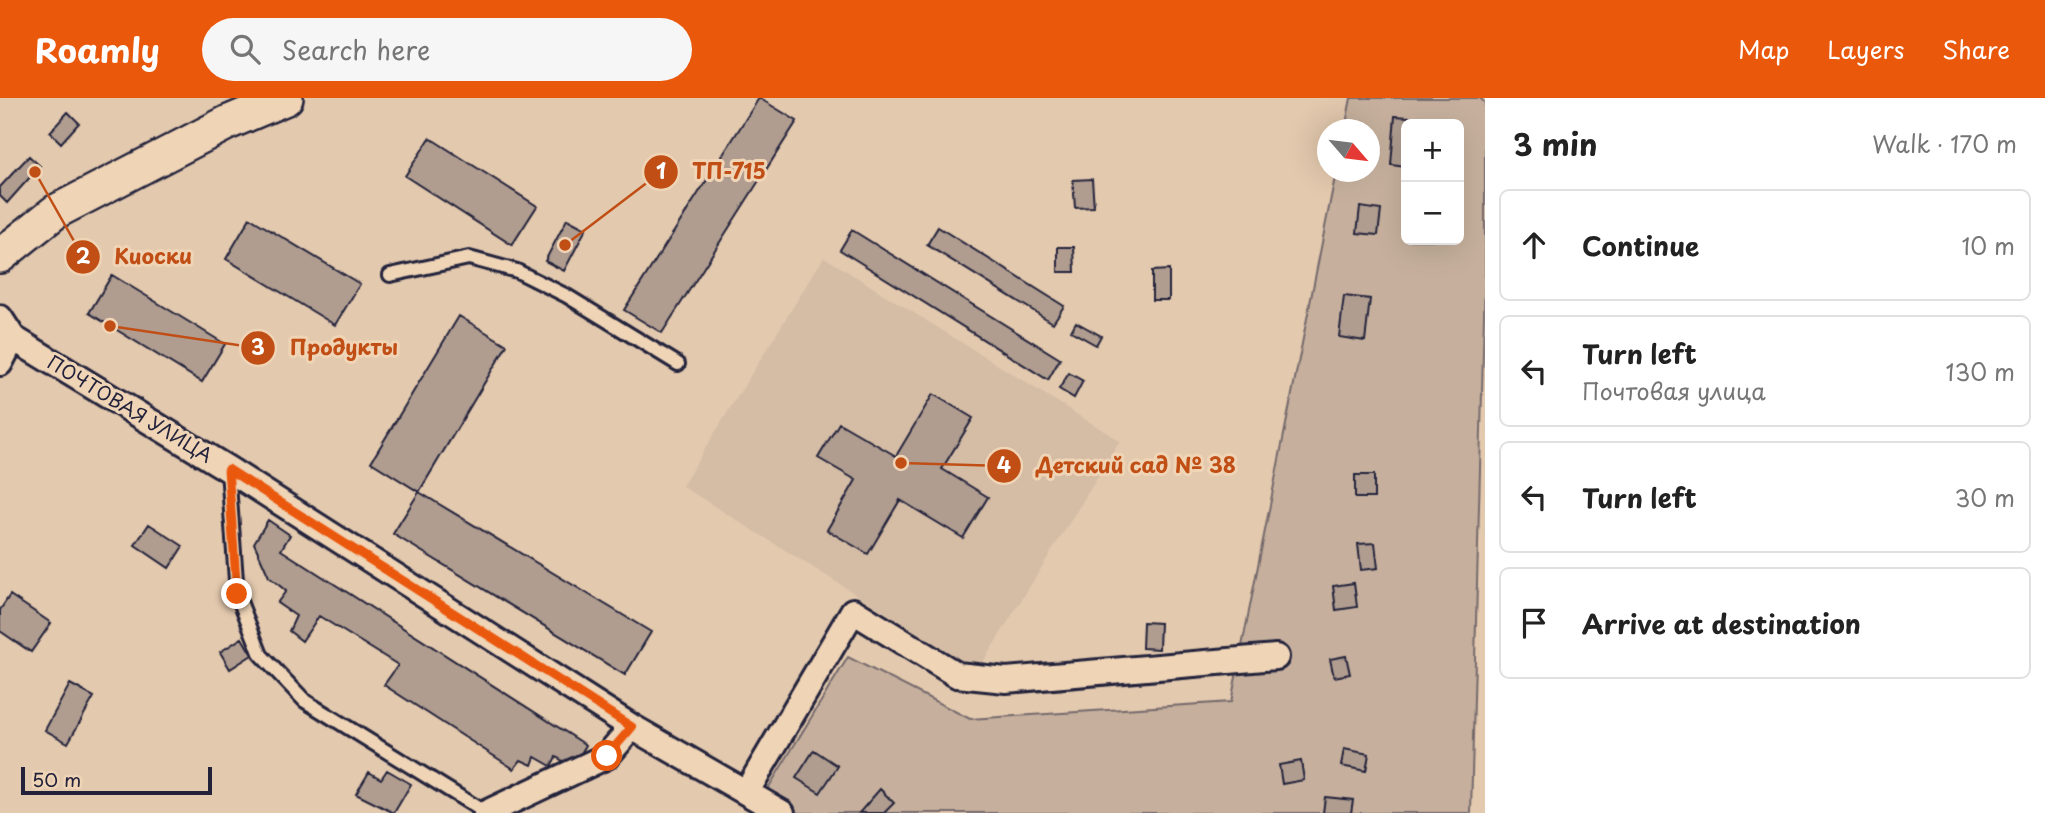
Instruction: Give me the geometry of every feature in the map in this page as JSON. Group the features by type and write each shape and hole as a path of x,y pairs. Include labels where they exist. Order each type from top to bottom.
{"street":[{"path":"0,256 55,212 226,123 286,98"},
{"path":"0,363 7,328"},
{"name":"ПОЧТОВАЯ УЛИЦА","path":"7,328 632,727 782,813"},
{"path":"747,791 853,611 957,675 1006,680 1276,657"},
{"path":"486,813 607,756 632,727"}],"lane":[{"path":"390,275 469,258 517,271 567,296 678,364"},
{"path":"228,469 237,594 261,655 305,701 486,813"}],"shaded area":[{"path":"1351,98 1480,98 1485,103 1485,277 1471,813 753,813 848,657 970,719 1231,702 1334,182 1380,182 1380,119 1347,119"},
{"path":"824,257 1120,441 978,670 682,486"}],"building":[{"path":"759,98 797,121 662,333 624,310"},
{"path":"68,112 79,123 61,143 50,132"},
{"path":"1395,116 1409,117 1401,119 1401,166 1391,165"},
{"path":"430,138 537,206 512,245 405,176"},
{"path":"29,156 40,166 7,203 0,196 0,187"},
{"path":"1092,179 1094,207 1075,208 1073,180"},
{"path":"1360,207 1381,210 1378,235 1357,233"},
{"path":"250,218 360,284 335,325 226,259"},
{"path":"567,219 586,229 564,271 545,261"},
{"path":"938,227 1064,306 1053,323 927,245"},
{"path":"852,230 1060,359 1048,380 840,250"},
{"path":"1058,247 1074,247 1075,272 1058,272"},
{"path":"1169,270 1169,300 1152,300 1152,271"},
{"path":"112,275 225,344 202,382 89,313"},
{"path":"1344,296 1370,299 1365,341 1339,337"},
{"path":"459,316 507,345 419,492 371,462"},
{"path":"1076,322 1101,336 1096,345 1071,331"},
{"path":"1069,373 1083,381 1074,398 1059,389"},
{"path":"933,394 973,418 942,469 988,497 963,538 900,500 868,554 827,530 856,480 818,458 839,423 896,456"},
{"path":"1355,475 1374,475 1374,498 1355,498"},
{"path":"419,492 651,632 625,675 393,534"},
{"path":"268,520 290,535 281,550 586,745 573,767 556,757 551,766 535,757 532,765 521,760 514,769 384,685 398,665 319,616 302,641 289,631 296,616 277,603 286,591 269,577 254,543"},
{"path":"149,524 183,546 169,568 135,545"},
{"path":"1375,543 1378,568 1361,570 1358,544"},
{"path":"1354,583 1357,607 1336,610 1333,586"},
{"path":"10,595 51,623 31,652 0,631 0,610"},
{"path":"1143,622 1160,623 1159,649 1142,648"},
{"path":"242,638 252,655 230,669 220,652"},
{"path":"1346,656 1350,674 1334,677 1330,659"},
{"path":"70,684 94,697 68,743 45,730"},
{"path":"1344,749 1369,754 1366,771 1341,766"},
{"path":"814,750 838,766 820,793 796,778"},
{"path":"1301,761 1304,780 1282,784 1279,765"},
{"path":"387,770 411,784 394,813 356,794 369,772 381,779"},
{"path":"880,789 894,803 884,813 859,813"},
{"path":"1325,797 1353,800 1351,813 1323,813"}],"place":[{"name":"Киоски","path":"35,172"},
{"name":"ТП-715","path":"565,245"},
{"name":"Продукты","path":"110,326"},
{"name":"Детский сад № 38","path":"901,463"}],"route":[{"path":"237,594 228,469 632,727 607,756"}]}
